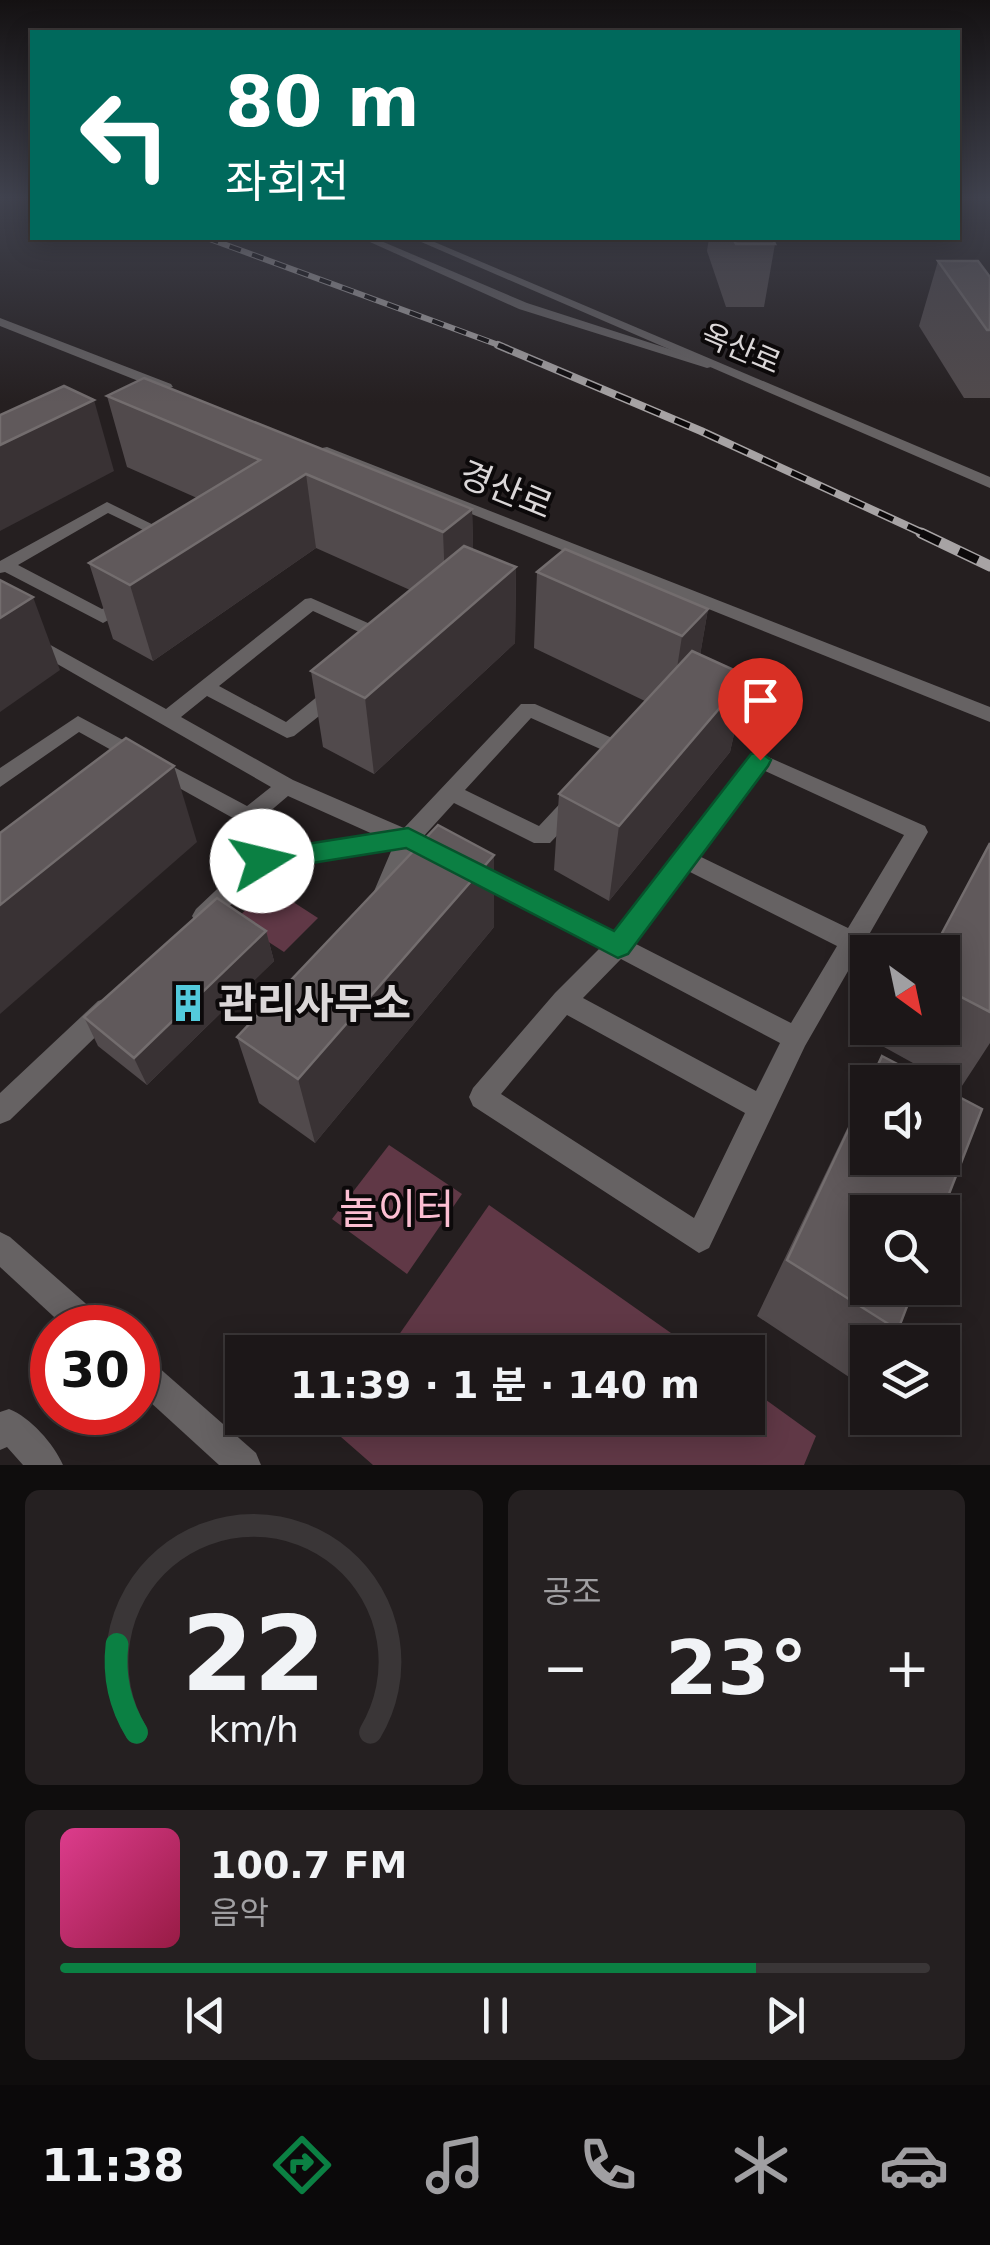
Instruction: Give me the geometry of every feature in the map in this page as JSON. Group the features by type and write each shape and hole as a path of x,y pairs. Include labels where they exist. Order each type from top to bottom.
{"street":[{"path":"431,266 523,306 718,367"},
{"name":"옥산로","path":"485,266 990,483"},
{"path":"0,322 183,394"},
{"name":"경산로","path":"311,444 990,715"},
{"path":"3,567 107,508 188,546"},
{"path":"3,567 103,617 137,596"},
{"path":"167,718 311,603 397,642 383,653"},
{"path":"0,623 286,786 408,838 796,1038"},
{"path":"205,687 287,730 356,675"},
{"path":"370,914 382,900 408,838 528,708 622,750 542,838 451,792"},
{"path":"0,779 78,723 136,765 249,818 262,861"},
{"path":"850,947 796,1038 699,1238 482,1097 564,1001 618,946 760,760 918,832 857,935"},
{"path":"249,818 286,786"},
{"path":"193,927 262,861 408,838"},
{"path":"685,859 850,941"},
{"path":"0,1111 124,992"},
{"path":"564,1001 762,1108"},
{"path":"0,1247 64,1305"},
{"path":"160,1390 244,1465"},
{"path":"0,1434 9,1425 46,1465"}],"green space":[{"path":"270,887 318,918 284,952 235,920"},
{"name":"놀이터","path":"389,1145 462,1194 407,1274 332,1219"},
{"path":"489,1205 674,1335 399,1335"},
{"path":"765,1399 816,1436 804,1465 373,1465 339,1435 765,1435"}],"building":[{"path":"942,266 982,266 990,277 987,330"},
{"path":"144,378 472,509 443,532 306,474 130,585 89,563 260,460 107,396"},
{"path":"64,386 94,400 0,445 0,415"},
{"path":"464,546 516,567 365,698 311,671"},
{"path":"565,549 708,609 682,636 537,572"},
{"path":"0,580 33,597 0,618"},
{"path":"692,651 747,676 619,826 559,794"},
{"path":"126,738 174,766 0,905 0,833"},
{"path":"438,825 494,855 298,1079 237,1037"},
{"path":"990,843 990,1012 960,996 960,935 941,935"},
{"path":"217,898 266,931 134,1058 84,1017"},
{"path":"882,1056 899,1065 878,1065"},
{"path":"960,1097 982,1109 960,1166"},
{"path":"850,1126 850,1175 956,1175 949,1195 850,1195 850,1300 787,1260"},
{"path":"858,1305 908,1305 900,1325 890,1325"}],"railway":[{"path":"284,266 504,347"},
{"path":"498,345 701,431 927,535"},
{"path":"921,533 990,566"}],"place":[{"name":"관리사무소","path":"188,1003"}],"route":[{"path":"262,861 408,838 618,946 760,760"}]}
